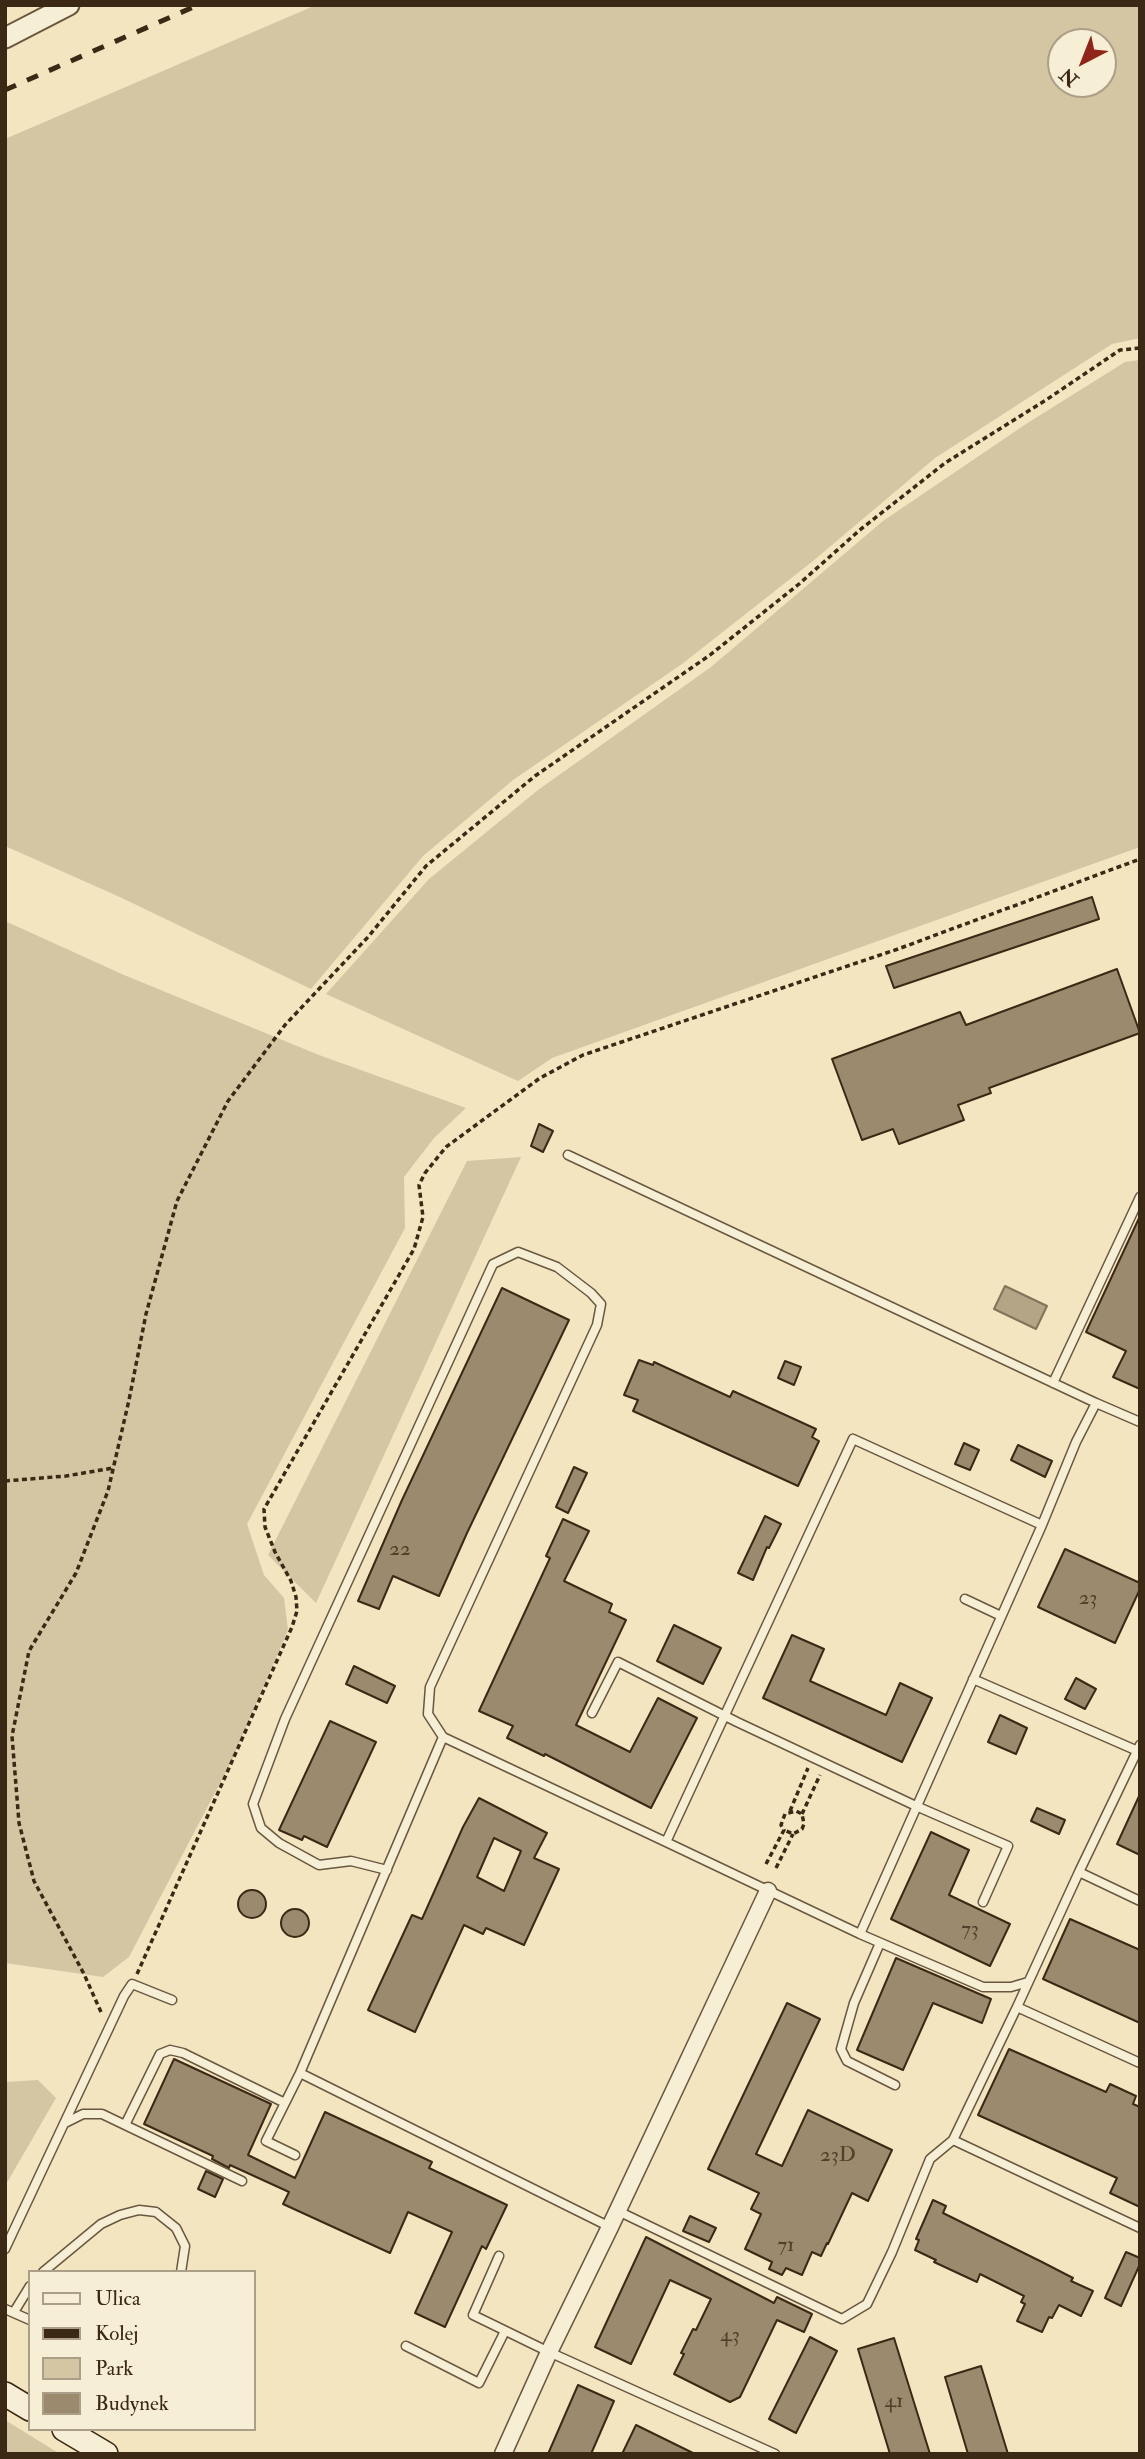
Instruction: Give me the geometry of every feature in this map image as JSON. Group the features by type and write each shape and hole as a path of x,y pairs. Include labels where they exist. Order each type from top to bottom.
{"main road":[{"path":"5,2394 28,2408"},
{"path":"67,2431 106,2454"}],"street":[{"path":"5,38 69,5"},
{"path":"503,2454 768,1891"}],"lane":[{"path":"568,1155 1140,1422"},
{"path":"1053,1383 1140,1196"},
{"path":"387,1870 351,1861 319,1864 279,1843 261,1828 253,1804 285,1719 493,1264 518,1252 557,1267 601,1304 597,1325 429,1686 428,1714 443,1737 860,1934 983,1987 1011,1987 1028,1982"},
{"path":"860,1934 1042,1525 1076,1442 1096,1403"},
{"path":"666,1842 853,1439 1042,1525"},
{"path":"965,1599 1001,1616"},
{"path":"592,1713 618,1662 726,1717 1008,1846 983,1902"},
{"path":"618,2211 842,2319 867,2304 892,2252 930,2159 953,2140 1138,1749 973,1679"},
{"path":"295,2155 266,2141 300,2073 443,1737"},
{"path":"1079,1872 1140,1901"},
{"path":"880,1943 853,2003 841,2049 847,2061 895,2085"},
{"path":"5,2249 132,1984 172,2000"},
{"path":"1017,2007 1140,2063"},
{"path":"125,2125 160,2054 170,2050 183,2053 285,2103"},
{"path":"300,2073 611,2227"},
{"path":"65,2123 83,2114 102,2114 242,2182"},
{"path":"953,2140 1140,2228"},
{"path":"45,2270 101,2224 139,2210 156,2213 176,2228 185,2246 181,2270"},
{"path":"499,2256 473,2315 775,2454"},
{"path":"14,2312 28,2290"},
{"path":"5,2309 28,2318"},
{"path":"406,2346 479,2383 505,2330"}],"path":[{"path":"109,2029 85,1975 34,1881 19,1823 12,1736 29,1651 75,1573 108,1491 146,1314 177,1201 228,1101 285,1025 368,937 426,866 535,776 710,655 945,463 1120,350 1140,348"},
{"path":"132,1984 294,1619 296,1597 265,1527 264,1509 414,1249 423,1217 419,1185 446,1147 540,1078 583,1055 898,949 1140,859"},
{"path":"5,1481 66,1476 113,1468"},
{"path":"790,1811 812,1757"},
{"path":"776,1868 793,1834 802,1829 802,1814 825,1763"},
{"path":"766,1864 784,1830 782,1819 785,1814 796,1811 802,1814"},
{"path":"784,1830 793,1834"}],"green space":[{"path":"316,5 1140,5 1140,338 1112,344 935,458 813,561 682,664 513,780 423,856 311,989 122,898 5,846 5,139"},
{"path":"1140,360 1140,847 552,1058 518,1081 326,994 429,879 538,790 711,667 883,521 1026,424 1125,362"},
{"path":"5,921 124,975 319,1055 466,1108 434,1138 404,1177 405,1228 247,1524 264,1575 284,1598 288,1630 232,1760 129,1957 103,1977 5,1963"},
{"path":"521,1157 316,1603 268,1555 467,1161"},
{"path":"38,2080 56,2098 5,2186 5,2082"},
{"path":"5,2420 60,2454 5,2454"}],"shaded area":[{"path":"1005,1286 1047,1306 1036,1329 994,1309"}],"building":[{"path":"1092,897 1099,919 894,988 886,966"},
{"path":"1117,969 1140,1033 989,1088 991,1093 958,1105 964,1120 899,1144 893,1129 862,1140 832,1059 960,1012 966,1025"},
{"path":"539,1124 553,1131 543,1152 531,1146"},
{"path":"1140,1216 1140,1389 1113,1377 1126,1351 1086,1332"},
{"path":"502,1288 569,1320 439,1596 393,1576 379,1609 358,1601 402,1500"},
{"path":"639,1360 653,1365 654,1362 730,1397 733,1391 816,1429 812,1437 819,1441 798,1486 633,1411 638,1400 624,1395"},
{"path":"785,1361 801,1367 794,1385 778,1378"},
{"path":"964,1443 979,1450 970,1470 955,1464"},
{"path":"1018,1445 1052,1461 1045,1477 1011,1460"},
{"path":"574,1467 587,1473 568,1513 556,1507"},
{"path":"765,1516 781,1524 769,1548 767,1547 753,1580 738,1573"},
{"path":"563,1519 589,1531 564,1581 612,1604 609,1612 626,1620 576,1725 630,1752 658,1698 697,1718 651,1808 545,1754 544,1756 507,1738 513,1726 479,1711 550,1558 546,1556"},
{"path":"1065,1549 1140,1583 1140,1589 1115,1643 1038,1607"},
{"path":"674,1625 721,1648 703,1684 657,1661"},
{"path":"792,1635 824,1649 810,1681 886,1715 900,1683 932,1698 902,1762 763,1698"},
{"path":"354,1666 395,1686 387,1703 346,1684"},
{"path":"1076,1678 1096,1689 1085,1709 1065,1699"},
{"path":"1000,1715 1027,1728 1016,1754 988,1742"},
{"path":"330,1721 376,1742 327,1847 304,1836 302,1840 279,1830"},
{"path":"1140,1794 1140,1855 1117,1844"},
{"path":"479,1798 547,1833 534,1858 559,1869 524,1945 486,1928 483,1934 464,1925 415,2032 368,2010 412,1915 422,1919 463,1827","holes":["494,1838 521,1851 504,1891 477,1877"]},
{"path":"1037,1808 1065,1820 1059,1834 1031,1821"},
{"path":"931,1832 969,1850 949,1895 1010,1924 990,1966 891,1919"},
{"path":"252,1890 262,1894 266,1904 262,1914 252,1918 242,1914 238,1904 242,1894"},
{"path":"295,1909 305,1913 309,1923 305,1933 295,1937 285,1933 281,1923 285,1913"},
{"path":"1070,1919 1140,1950 1140,2023 1043,1979"},
{"path":"896,1958 991,1999 982,2023 933,2003 903,2070 857,2050"},
{"path":"787,2003 820,2019 756,2154 782,2166 808,2110 892,2150 868,2201 852,2193 821,2256 812,2252 802,2275 786,2268 782,2275 769,2269 772,2262 745,2249 761,2214 751,2209 759,2193 708,2169"},
{"path":"1009,2049 1106,2092 1110,2084 1136,2096 1133,2104 1140,2107 1140,2207 1110,2193 1117,2178 978,2115"},
{"path":"174,2059 271,2104 248,2155 295,2178 325,2112 432,2162 429,2168 507,2205 486,2249 482,2246 445,2327 415,2313 452,2232 408,2212 390,2253 283,2204 289,2192 230,2165 229,2168 212,2159 213,2156 144,2124"},
{"path":"206,2171 223,2179 215,2197 198,2189"},
{"path":"933,2200 946,2206 943,2213 1073,2278 1071,2281 1093,2291 1081,2316 1059,2305 1042,2332 1017,2321 1025,2304 1021,2302 1024,2296 980,2274 977,2282 915,2250 919,2240 916,2239"},
{"path":"690,2216 716,2228 709,2242 683,2231"},
{"path":"646,2237 774,2303 777,2297 812,2314 804,2332 777,2320 740,2397 730,2402 674,2374 684,2354 681,2353 711,2299 670,2280 631,2364 595,2347"},
{"path":"1126,2252 1140,2258 1140,2264 1121,2306 1105,2298"},
{"path":"810,2337 837,2351 796,2433 769,2419"},
{"path":"894,2338 930,2454 890,2454 858,2349"},
{"path":"981,2366 1008,2454 968,2454 945,2377"},
{"path":"578,2385 614,2401 591,2454 548,2454"},
{"path":"636,2425 695,2454 622,2454"}],"railway":[{"path":"5,90 198,5"}]}
